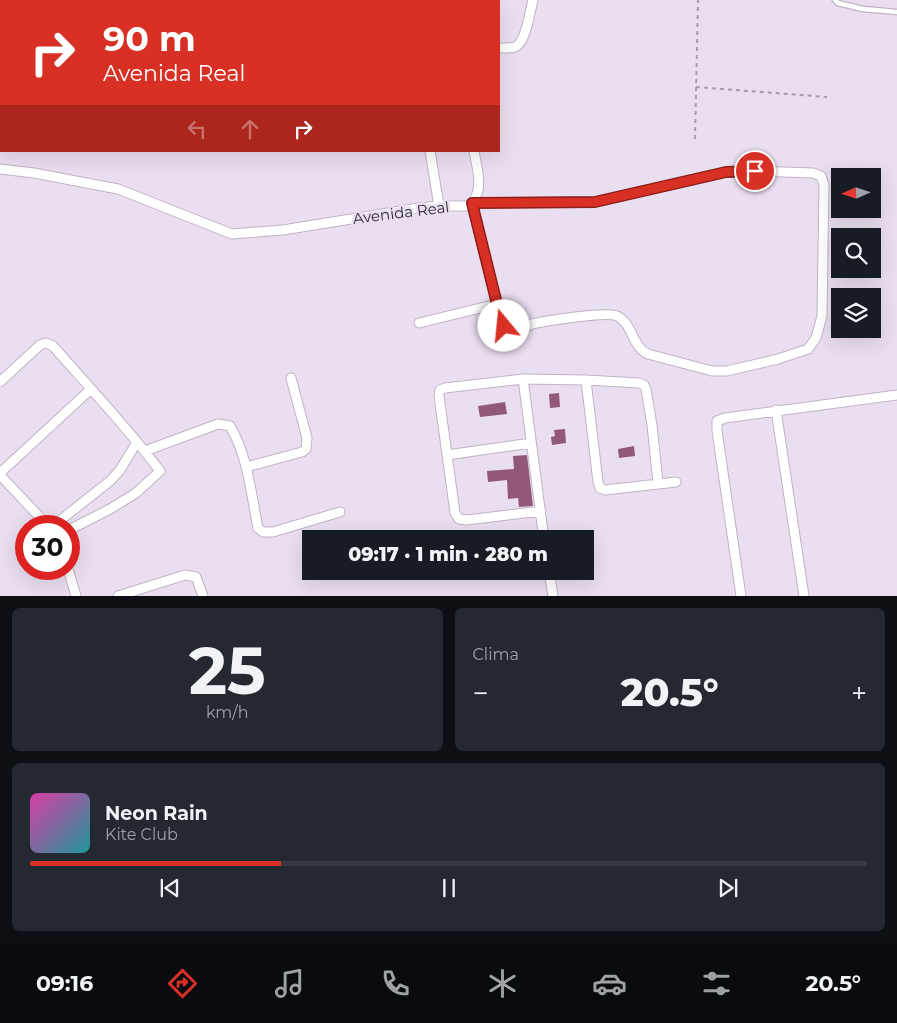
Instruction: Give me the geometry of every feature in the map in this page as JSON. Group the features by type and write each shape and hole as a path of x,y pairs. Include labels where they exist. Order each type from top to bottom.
{"street":[{"path":"500,48 515,47 520,44 524,37 533,0"},
{"path":"430,152 440,206"},
{"path":"419,323 497,304 472,203 479,191 474,152"},
{"name":"Avenida Real","path":"0,169 118,189 232,234 283,230 419,208 466,206 472,203 595,202 726,172 813,173 821,176 824,185 822,316 816,338 808,349 778,359 727,371 712,371 643,352 624,322 616,315 568,318 533,324 514,331 508,330 504,326 497,304"},
{"path":"0,382 40,345 46,343 54,346 160,471 136,493 80,524"},
{"path":"246,467 302,452 306,448 307,438 291,378"},
{"path":"523,379 543,530"},
{"path":"540,511 459,520 455,513 439,396 440,390 523,379 586,380 639,383 644,385 652,425 658,483"},
{"path":"586,380 600,488 605,490 676,482"},
{"path":"38,515 0,474 90,389"},
{"path":"741,596 717,421 776,410 897,395"},
{"path":"776,410 804,596"},
{"path":"145,451 218,424 230,426 236,435 246,467 258,528 263,532 273,532 340,512"},
{"path":"67,515 110,481 120,470 137,442"},
{"path":"447,455 531,443"},
{"path":"118,596 185,576 196,577 203,596"},
{"path":"71,580 76,596"},
{"path":"550,580 553,596"}],"lane":[{"path":"835,0 863,9 897,12"}],"path":[{"path":"695,139 698,0"},
{"path":"696,87 826,97"}],"building":[{"path":"559,393 560,407 550,408 549,394"},
{"path":"505,402 507,414 480,417 478,406"},
{"path":"565,429 566,443 552,445 551,437 555,436 554,430"},
{"path":"634,446 635,456 619,458 618,449"},
{"path":"527,455 533,506 519,507 518,498 508,499 507,480 488,482 487,471 514,469 513,456"}],"route":[{"path":"504,326 472,203 595,202 726,172 755,171"}]}
